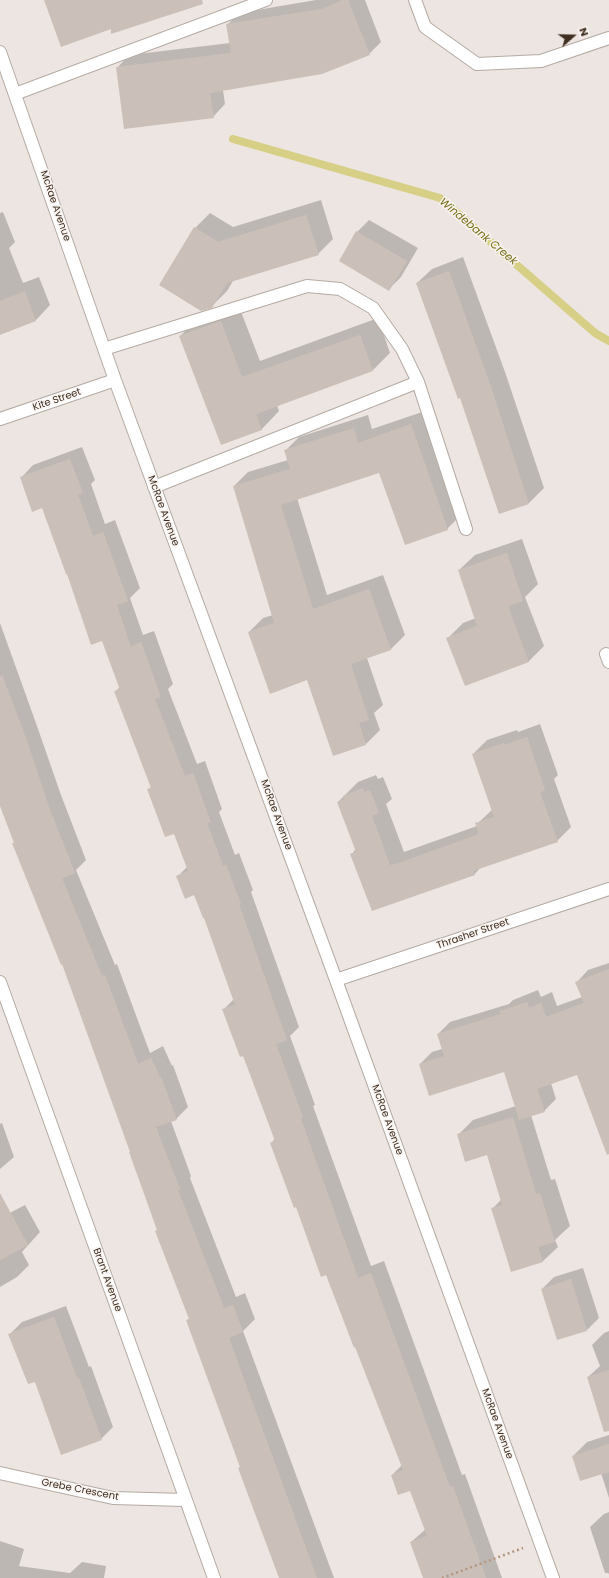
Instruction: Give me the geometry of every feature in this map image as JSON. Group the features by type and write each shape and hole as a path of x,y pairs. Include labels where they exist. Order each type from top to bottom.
{"street":[{"path":"15,94 266,0"},
{"path":"415,0 425,27 477,64 542,61 609,38"},
{"name":"McRae Avenue","path":"0,52 115,380 336,980 553,1578"},
{"path":"104,349 307,286 340,289 373,308 402,348 418,382 466,529"},
{"name":"Kite Street","path":"0,420 115,380"},
{"path":"154,487 418,382"},
{"name":"Thrasher Street","path":"336,980 609,888"},
{"name":"Brant Avenue","path":"0,982 214,1578"},
{"name":"Grebe Crescent","path":"0,1473 113,1498 185,1500"}],"path":[{"path":"442,1578 540,1542"}],"building":[{"path":"44,0 202,0 203,4 111,34 111,29 61,47"},
{"path":"343,0 348,0 370,55 322,74 210,93 214,118 124,129 116,67 231,53 226,24 322,9"},
{"path":"306,215 319,255 227,283 212,308 201,311 159,285 194,227 218,242"},
{"path":"356,231 407,261 389,291 339,261"},
{"path":"449,271 491,387 529,504 499,514 460,398 458,399 416,283"},
{"path":"25,291 36,321 0,335 0,301"},
{"path":"221,321 242,377 360,335 373,371 256,414 262,430 221,445 179,336"},
{"path":"411,424 448,530 405,545 379,473 281,505 313,609 369,589 391,650 351,664 369,720 359,723 366,745 333,756 307,680 270,694 248,632 274,623 233,486 290,469 284,450 354,428 358,443"},
{"path":"70,459 83,493 78,495 93,536 103,532 128,601 117,605 131,647 141,642 161,697 155,699 185,776 193,773 211,822 207,823 223,866 226,865 241,904 239,904 287,1040 276,1044 303,1118 301,1119 358,1278 371,1273 450,1487 453,1486 486,1578 423,1578 410,1542 427,1536 410,1491 398,1495 391,1475 403,1470 326,1275 321,1277 296,1207 294,1208 270,1143 275,1141 243,1056 240,1057 222,1009 235,1005 204,918 194,895 185,899 176,876 188,871 174,834 165,837 147,789 151,788 114,691 120,690 102,641 91,645 67,574 42,508 32,512 20,477"},
{"path":"507,553 523,601 508,606 529,662 465,686 446,638 477,626 458,570"},
{"path":"2,675 26,738 49,807 75,873 62,878 102,976 105,975 138,1064 151,1058 161,1077 177,1120 156,1127 180,1189 178,1190 224,1308 233,1305 243,1332 229,1338 317,1578 279,1578 238,1468 240,1467 186,1320 189,1319 155,1231 157,1230 130,1152 62,964 61,965 12,843 14,843 0,806 0,676"},
{"path":"527,737 545,790 540,792 558,842 473,871 475,875 372,911 350,854 356,852 337,802 344,799 343,796 363,788 364,792 370,790 379,813 372,816 390,865 396,864 479,834 475,823 494,817 472,754"},
{"path":"609,969 609,1154 607,1155 577,1075 537,1089 545,1112 519,1120 504,1072 429,1096 419,1064 444,1056 437,1034 501,1014 500,1011 527,1002 529,1008 541,1003 546,1017 584,1003 575,982"},
{"path":"513,1117 536,1194 540,1193 555,1242 538,1247 543,1262 511,1272 491,1208 502,1205 487,1155 465,1162 457,1134"},
{"path":"0,1193 28,1245 0,1260"},
{"path":"571,1279 587,1331 557,1340 541,1289"},
{"path":"54,1317 102,1440 61,1455 35,1382 28,1384 8,1334"},
{"path":"609,1370 609,1431 604,1432 587,1377"},
{"path":"609,1444 609,1472 580,1481 572,1456"}],"waterway":[{"name":"Windebank Creek","path":"233,139 440,198 595,333 609,341"}]}
